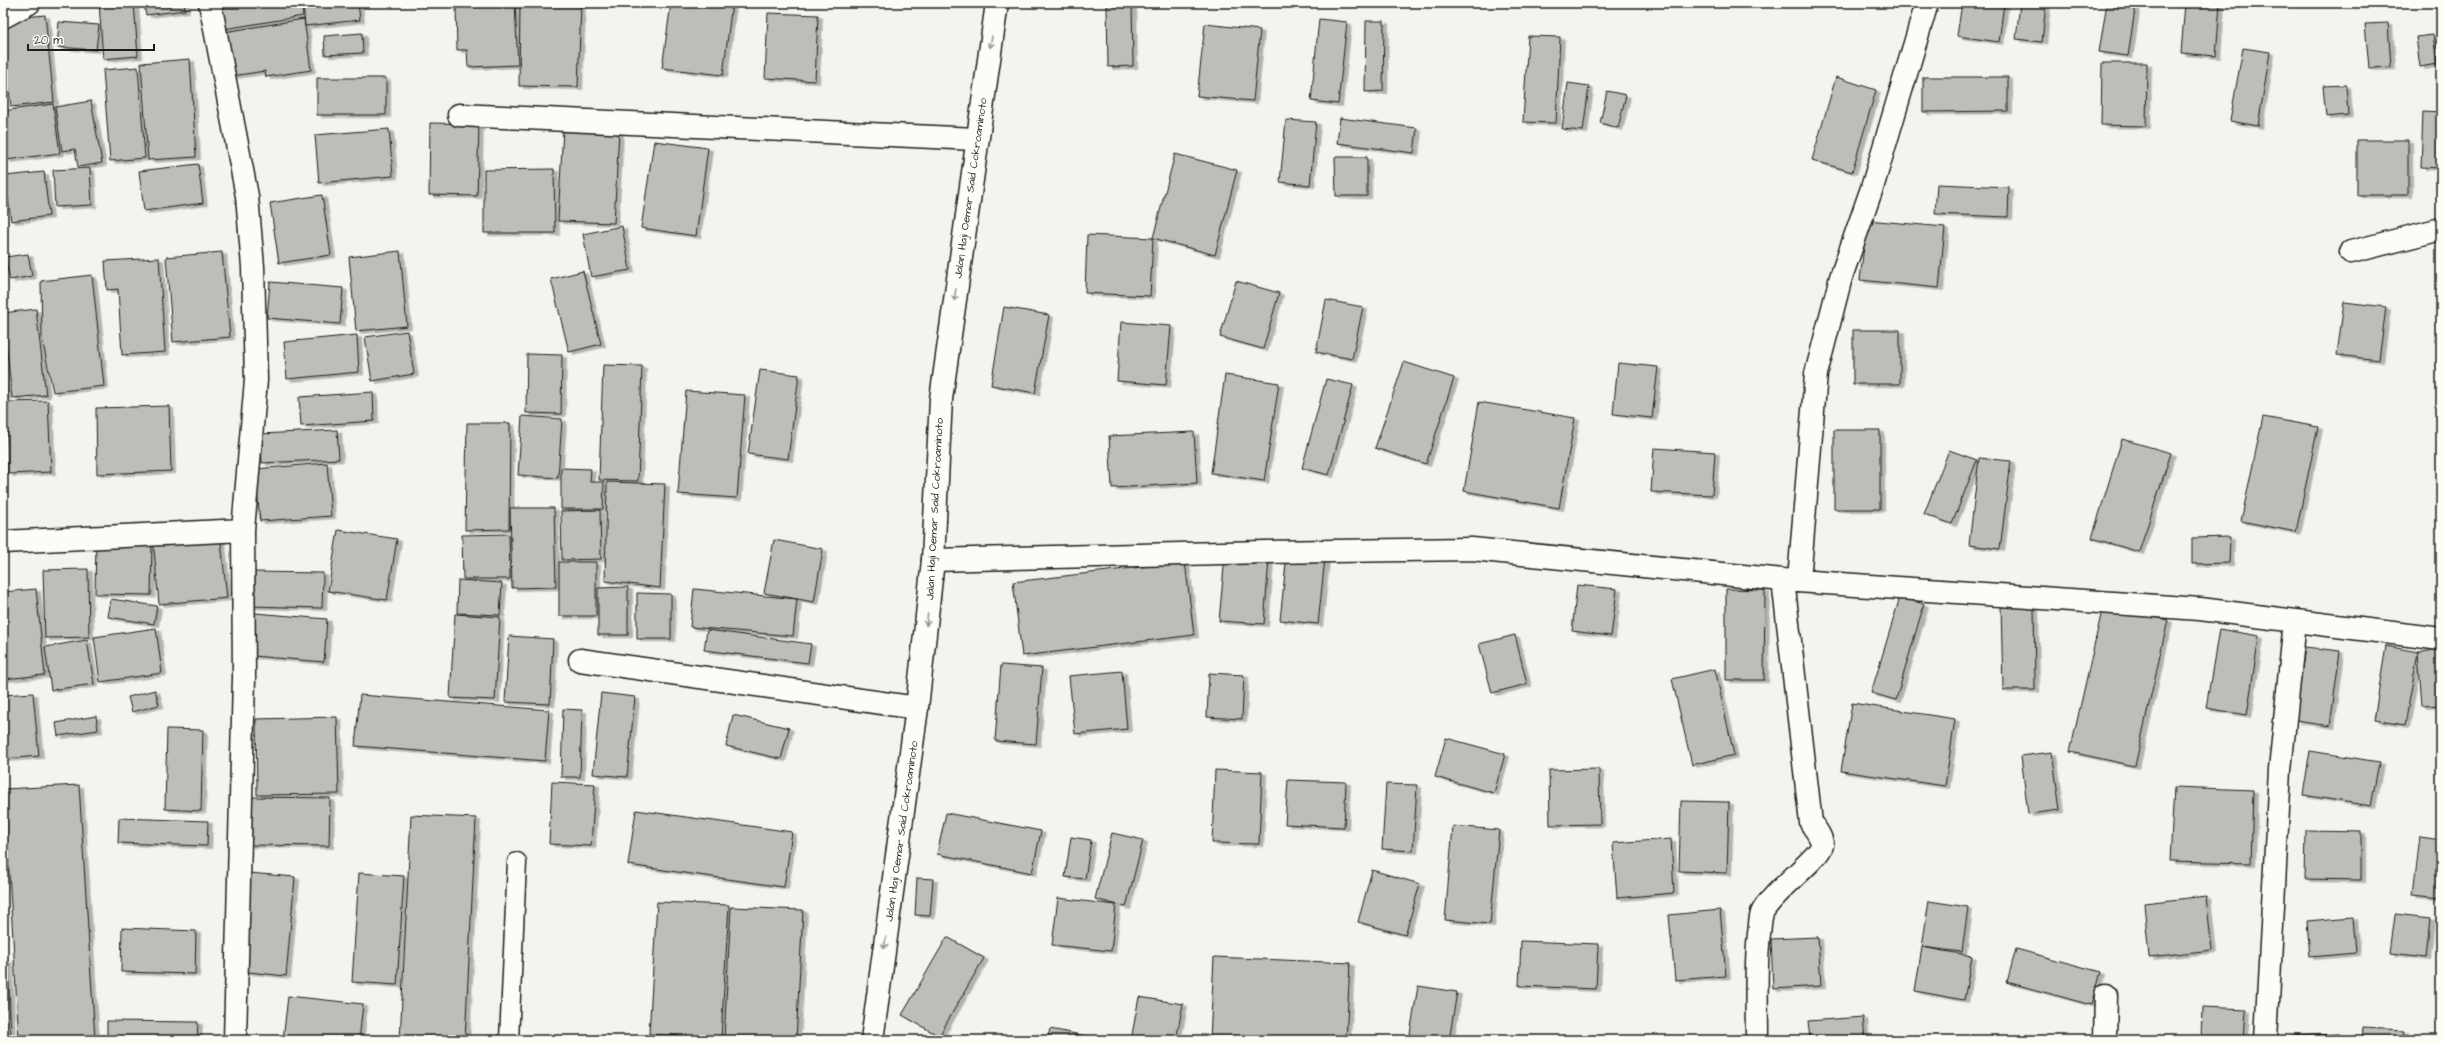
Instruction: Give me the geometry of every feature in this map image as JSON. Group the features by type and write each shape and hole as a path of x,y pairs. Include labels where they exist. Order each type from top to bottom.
{"street":[{"path":"3,17 29,3"},
{"path":"210,3 247,196 253,267 256,380 243,530 244,678 235,1040"},
{"name":"Jalan Haji Oemar Said Cokroaminoto","path":"872,1040 917,708 933,560 941,399 976,139 997,3"},
{"path":"1757,1040 1757,948 1762,914 1792,877 1819,851 1822,844 1818,833 1811,823 1791,580 1816,374 1841,277 1872,188 1927,3"},
{"path":"459,115 976,139"},
{"path":"2351,252 2441,229"},
{"path":"3,542 243,530"},
{"path":"933,560 1265,552 1472,549 1791,580 2168,607 2441,639"},
{"path":"2266,1040 2280,770 2295,621"},
{"path":"580,660 917,708"},
{"path":"2105,1040 2106,995"}],"lane":[{"path":"509,1040 517,862"}],"building":[{"path":"99,3 134,3 138,56 103,59"},
{"path":"144,3 184,3 185,10 146,15"},
{"path":"214,3 301,3 303,16 218,30"},
{"path":"303,3 358,3 360,20 305,26"},
{"path":"456,3 515,3 518,65 468,67 467,50 457,50"},
{"path":"520,3 581,3 578,87 519,86"},
{"path":"671,3 732,3 723,75 662,68"},
{"path":"1962,3 2004,3 1999,42 1957,36"},
{"path":"2020,3 2046,3 2042,42 2016,39"},
{"path":"2107,3 2136,3 2128,56 2099,52"},
{"path":"2185,3 2220,3 2216,56 2181,53"},
{"path":"1132,4 1133,66 1108,67 1107,5"},
{"path":"768,13 818,15 815,81 765,78"},
{"path":"45,15 54,102 11,107 3,39 3,19"},
{"path":"304,19 311,70 266,77 265,71 225,77 218,33"},
{"path":"1319,19 1347,22 1338,104 1311,101"},
{"path":"1366,21 1384,21 1383,91 1365,92"},
{"path":"59,22 99,25 96,50 57,47"},
{"path":"2388,23 2391,67 2369,68 2365,24"},
{"path":"1205,24 1260,30 1253,101 1197,96"},
{"path":"362,33 363,53 325,55 324,36"},
{"path":"2433,35 2437,64 2420,67 2416,37"},
{"path":"1528,36 1560,37 1556,123 1523,122"},
{"path":"2243,48 2270,52 2258,126 2230,121"},
{"path":"190,59 196,157 148,160 141,63"},
{"path":"2102,63 2147,63 2146,126 2101,125"},
{"path":"138,67 145,158 110,161 103,70"},
{"path":"1836,77 1876,90 1852,172 1812,160"},
{"path":"1923,77 2008,77 2008,111 1923,112"},
{"path":"317,78 386,78 386,115 317,115"},
{"path":"1568,83 1589,86 1583,131 1562,129"},
{"path":"2346,85 2348,115 2326,117 2323,86"},
{"path":"1607,91 1626,95 1618,128 1600,123"},
{"path":"91,101 102,163 78,167 75,149 62,151 55,107"},
{"path":"53,104 60,153 6,160 3,111"},
{"path":"2423,111 2441,112 2441,168 2421,167"},
{"path":"1340,118 1417,128 1414,153 1337,143"},
{"path":"1286,120 1316,122 1310,185 1280,182"},
{"path":"430,123 479,124 477,196 429,195"},
{"path":"563,128 619,131 614,223 558,221"},
{"path":"389,129 393,176 319,183 315,135"},
{"path":"2357,140 2408,140 2408,195 2357,195"},
{"path":"654,141 708,148 696,236 641,228"},
{"path":"1175,154 1237,170 1215,255 1153,238"},
{"path":"1335,157 1367,157 1367,196 1336,196"},
{"path":"198,164 203,203 144,211 139,171"},
{"path":"90,168 92,205 55,207 53,170"},
{"path":"554,169 555,233 484,233 484,170"},
{"path":"44,172 49,216 11,221 5,176"},
{"path":"1937,184 2009,187 2008,217 1935,214"},
{"path":"322,195 331,255 279,263 270,203"},
{"path":"1867,220 1945,227 1939,288 1860,280"},
{"path":"622,226 630,270 591,277 583,234"},
{"path":"1087,235 1153,238 1150,296 1085,293"},
{"path":"400,251 407,326 356,331 349,257"},
{"path":"222,252 230,337 173,342 166,257"},
{"path":"28,254 32,276 10,280 5,257"},
{"path":"159,258 165,352 122,355 118,289 107,290 105,261"},
{"path":"583,271 601,344 569,352 551,279"},
{"path":"92,275 104,386 53,392 42,338 41,281"},
{"path":"1236,281 1279,293 1263,349 1220,337"},
{"path":"270,282 343,288 340,324 267,318"},
{"path":"1326,300 1363,307 1352,359 1316,352"},
{"path":"2344,302 2386,307 2379,360 2337,355"},
{"path":"1004,307 1049,315 1035,393 991,385"},
{"path":"36,309 46,395 12,398 3,313"},
{"path":"1121,322 1171,326 1166,385 1117,381"},
{"path":"1853,330 1900,330 1900,384 1853,384"},
{"path":"407,331 414,374 372,381 365,337"},
{"path":"357,335 359,372 287,379 284,342"},
{"path":"527,354 562,355 561,414 526,413"},
{"path":"1404,362 1454,378 1426,464 1375,448"},
{"path":"1618,363 1658,367 1652,418 1613,414"},
{"path":"3,364 7,397 3,398"},
{"path":"603,365 642,366 638,481 599,480"},
{"path":"760,370 799,375 788,459 748,454"},
{"path":"1225,375 1279,383 1264,481 1211,473"},
{"path":"1326,379 1353,385 1329,475 1302,468"},
{"path":"686,391 745,395 737,498 678,494"},
{"path":"373,392 374,421 301,426 299,397"},
{"path":"48,401 51,472 8,474 6,402"},
{"path":"1479,402 1575,418 1559,508 1464,491"},
{"path":"169,406 171,471 97,474 96,408"},
{"path":"522,416 562,419 558,478 518,475"},
{"path":"2263,417 2318,427 2296,532 2241,521"},
{"path":"467,423 510,423 509,529 465,530"},
{"path":"337,430 339,459 262,463 261,434"},
{"path":"1834,430 1880,430 1880,509 1834,509"},
{"path":"1194,432 1197,483 1112,488 1109,436"},
{"path":"2122,439 2171,453 2139,552 2092,538"},
{"path":"1654,448 1715,452 1712,495 1651,492"},
{"path":"1949,450 1977,460 1952,524 1924,514"},
{"path":"1979,458 2011,461 2000,549 1969,545"},
{"path":"327,463 331,516 260,521 255,469"},
{"path":"561,468 591,469 590,482 604,482 603,509 561,509"},
{"path":"607,482 665,484 660,588 605,581"},
{"path":"510,508 554,508 556,587 512,588"},
{"path":"600,510 601,559 562,560 561,511"},
{"path":"338,530 397,539 387,600 328,591"},
{"path":"220,533 227,598 159,604 153,539"},
{"path":"509,534 510,579 463,579 462,535"},
{"path":"2230,537 2229,563 2192,564 2192,538"},
{"path":"96,540 152,541 151,595 95,594"},
{"path":"774,540 823,549 814,602 764,593"},
{"path":"1287,554 1325,558 1318,624 1280,620"},
{"path":"1225,556 1269,559 1264,624 1219,621"},
{"path":"559,562 596,562 596,616 559,616"},
{"path":"1185,562 1194,635 1022,656 1013,582"},
{"path":"88,569 89,637 45,638 43,570"},
{"path":"251,572 323,573 322,608 250,606"},
{"path":"458,580 502,583 500,615 457,613"},
{"path":"1577,585 1617,589 1611,636 1572,631"},
{"path":"628,587 628,635 598,635 598,588"},
{"path":"36,589 45,675 3,679 3,592"},
{"path":"694,589 797,599 793,636 690,627"},
{"path":"1726,589 1765,590 1764,680 1726,680"},
{"path":"637,593 671,594 671,639 637,639"},
{"path":"1900,597 1924,604 1896,700 1871,693"},
{"path":"111,599 157,606 154,624 108,617"},
{"path":"2034,606 2035,690 2003,690 2001,607"},
{"path":"2103,606 2168,620 2135,766 2070,752"},
{"path":"255,613 327,619 324,662 253,656"},
{"path":"455,614 500,617 495,700 450,698"},
{"path":"156,628 162,673 100,682 94,637"},
{"path":"2219,629 2259,636 2247,715 2206,708"},
{"path":"707,630 811,644 808,663 704,650"},
{"path":"1515,635 1527,684 1492,693 1479,644"},
{"path":"509,636 553,639 550,704 505,702"},
{"path":"87,640 94,684 51,690 45,647"},
{"path":"2386,646 2418,652 2405,725 2374,720"},
{"path":"2305,647 2340,651 2330,726 2295,721"},
{"path":"2441,650 2441,705 2422,706 2418,652"},
{"path":"1001,665 1042,668 1036,744 995,741"},
{"path":"1715,669 1734,755 1692,765 1672,679"},
{"path":"1122,671 1127,729 1075,734 1069,676"},
{"path":"1209,673 1244,675 1242,719 1207,717"},
{"path":"155,690 159,705 132,712 128,697"},
{"path":"33,693 39,756 3,759 3,695"},
{"path":"601,693 635,697 627,777 593,774"},
{"path":"360,695 549,710 545,761 355,746"},
{"path":"1852,703 1955,719 1945,786 1841,771"},
{"path":"563,709 582,710 580,777 561,777"},
{"path":"733,715 789,728 781,759 726,746"},
{"path":"96,716 98,730 58,736 56,723"},
{"path":"337,717 339,794 257,795 256,719"},
{"path":"167,729 203,730 201,811 165,809"},
{"path":"1446,738 1505,754 1494,793 1435,777"},
{"path":"2310,751 2379,762 2371,806 2303,795"},
{"path":"2052,752 2060,810 2028,814 2021,756"},
{"path":"1599,769 1600,824 1550,825 1549,770"},
{"path":"1215,770 1262,772 1259,844 1212,843"},
{"path":"1288,780 1346,782 1344,827 1285,824"},
{"path":"552,782 595,784 591,846 549,844"},
{"path":"1386,784 1417,785 1413,851 1382,849"},
{"path":"79,785 95,1040 19,1040 4,789"},
{"path":"2174,787 2253,790 2251,863 2170,861"},
{"path":"249,797 330,798 329,846 248,845"},
{"path":"1681,801 1729,802 1727,873 1679,871"},
{"path":"636,810 792,832 784,887 628,865"},
{"path":"946,813 1041,831 1032,873 937,854"},
{"path":"411,815 476,818 465,1040 400,1040"},
{"path":"119,818 208,821 207,846 118,843"},
{"path":"1453,826 1499,830 1490,924 1445,920"},
{"path":"2306,830 2361,831 2361,880 2305,879"},
{"path":"1112,833 1143,840 1126,907 1095,899"},
{"path":"2420,836 2441,839 2441,897 2413,894"},
{"path":"1071,837 1091,840 1085,879 1065,877"},
{"path":"1671,839 1674,893 1617,898 1613,843"},
{"path":"1372,870 1420,884 1405,935 1358,922"},
{"path":"249,873 295,877 286,976 239,971"},
{"path":"359,873 404,876 397,985 352,982"},
{"path":"917,878 933,879 930,916 915,915"},
{"path":"2206,896 2212,950 2149,957 2144,903"},
{"path":"1058,898 1116,905 1111,951 1052,945"},
{"path":"1929,901 1968,907 1962,952 1922,947"},
{"path":"657,902 729,905 721,1038 649,1034"},
{"path":"731,907 803,910 796,1040 724,1039"},
{"path":"1720,910 1726,976 1675,980 1669,915"},
{"path":"2395,914 2430,918 2426,957 2390,953"},
{"path":"2353,917 2356,953 2310,957 2307,921"},
{"path":"122,928 196,931 195,974 121,972"},
{"path":"947,937 984,958 939,1036 902,1015"},
{"path":"1818,937 1821,986 1773,989 1771,939"},
{"path":"1521,941 1598,944 1596,989 1519,986"},
{"path":"1922,947 1972,956 1964,1000 1915,991"},
{"path":"2016,949 2101,972 2091,1005 2007,982"},
{"path":"1214,957 1350,963 1346,1040 1210,1040"},
{"path":"8,960 11,1040 3,1040 3,961"},
{"path":"1418,986 1457,992 1449,1040 1409,1040"},
{"path":"288,996 363,1004 359,1040 283,1040"},
{"path":"1139,997 1183,1004 1176,1040 1131,1040"},
{"path":"2203,1007 2246,1009 2244,1040 2202,1040"},
{"path":"1863,1017 1865,1040 1810,1040 1808,1021"},
{"path":"107,1021 198,1022 197,1040 107,1040"},
{"path":"2363,1028 2405,1030 2404,1040 2362,1040"},
{"path":"1050,1029 1097,1038 1097,1040 1047,1040"},
{"path":"2338,1034 2338,1040 2294,1040 2293,1036"},
{"path":"939,1036 960,1040 938,1040"},
{"path":"579,1037 604,1040 578,1040"}]}
